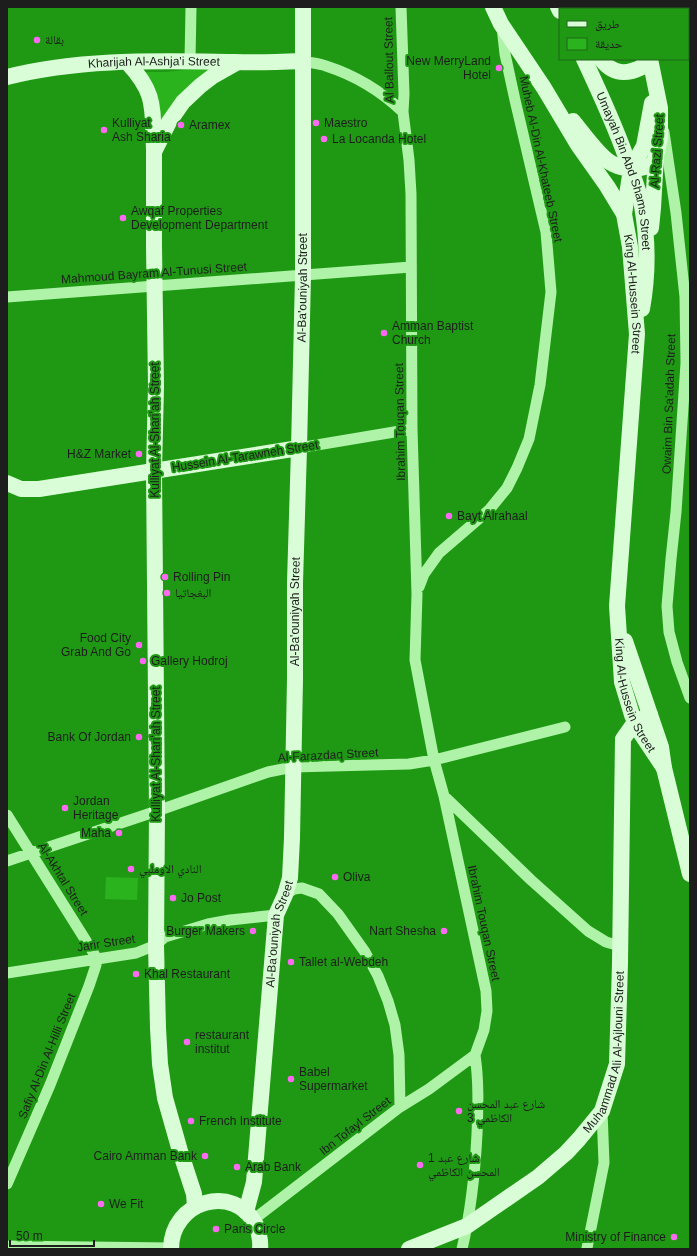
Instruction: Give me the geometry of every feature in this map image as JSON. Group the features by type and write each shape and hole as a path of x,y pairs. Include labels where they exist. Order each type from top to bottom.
{"street":[{"path":"190,61 191,7"},
{"name":"Al-Ba'ouniyah Street","path":"250,1216 276,915 285,896 290,878 295,583 303,276 303,7"},
{"name":"Al Ballout Street","path":"401,7 404,82 403,112"},
{"name":"King Al-Hussein Street","path":"493,7 501,24 544,88 578,145 607,186 624,214 630,247 637,334 617,606 622,682 632,715 645,724"},
{"name":"Muheb Al-Din Al-Khateeb Street","path":"417,594 424,574 439,553 489,510 507,488 529,439 540,385 551,292 546,232 511,84 501,24"},
{"name":"Umayah Bin Abd Shams Street","path":"584,60 618,134 642,204 646,230 647,251 644,300 637,334"},
{"path":"602,60 613,69 622,73 628,73 642,67 646,60"},
{"name":"Al-Razi Street","path":"647,251 652,218 656,156 660,138 660,108 650,60"},
{"name":"Kharijah Al-Ashja'i Street","path":"7,77 39,69 78,64 190,61 302,61"},
{"path":"302,61 325,65 347,75 390,100 403,112"},
{"name":"Kulliyat Al-Shariʻah Street","path":"128,62 148,89 152,108 154,152 156,386 154,471 157,811 156,945 158,1028 162,1080 170,1120 194,1194 195,1206"},
{"name":"Kulliyat Al-Shariʻah Street","path":"154,152 169,122 183,102 213,76 236,62"},
{"name":"Al-Razi Street","path":"624,214 631,169 644,146 647,134 653,98 653,76"},
{"path":"544,88 599,152 613,164 631,169 648,167 653,164 656,156"},
{"name":"Owaim Bin Sa'adah Street","path":"660,108 676,213 685,297 686,362 676,512 667,606 669,632 677,662 690,698"},
{"name":"Ibrahim Touqan Street","path":"403,112 409,160 411,194 412,430 417,594 415,660 434,760 444,796 486,991 487,1011 484,1030 475,1055"},
{"name":"Mahmoud Bayram Al-Tunusi Street","path":"7,297 411,267"},
{"name":"Hussein Al-Tarawneh Street","path":"7,483 21,489 39,489 412,430"},
{"name":"King Al-Hussein Street","path":"618,618 645,724 664,768 690,874"},
{"name":"Muhammad Ali Al-Ajlouni Street","path":"410,1249 467,1226 538,1177 583,1135 602,1111 617,1064 623,739 622,682"},
{"path":"623,739 645,724"},
{"path":"622,757 645,724"},
{"name":"Al-Farazdaq Street","path":"7,861 268,772 293,767 409,764 434,760 565,727"},
{"path":"444,796 531,880 588,931 606,942 620,946"},
{"name":"Al-Akhtal Street","path":"7,815 96,958"},
{"path":"285,896 294,889 302,888 319,894 338,914 366,952 381,982 395,1025 399,1055 400,1107"},
{"name":"Jarir Street","path":"7,973 136,953 156,945 165,937 208,924 276,915"},
{"name":"Safiy Al-Din Al-Hilli Street","path":"7,1184 50,1085 89,986 96,965 96,958"},
{"path":"462,1249 473,1189 479,1087 475,1055"},
{"name":"Ibn Tofayl Street","path":"250,1216 400,1107 429,1089 475,1055"},
{"path":"587,1248 604,1163 602,1111"},
{"path":"7,1246 171,1249 171,1239 175,1226 182,1216 195,1206 206,1202 220,1201 234,1204 250,1216 259,1232 260,1249"}],"green space":[{"path":"213,67 159,127 143,72 166,72"},
{"path":"106,877 138,878 137,900 105,899"}],"place":[{"name":"بقالة","path":"37,40"},
{"name":"New MerryLand Hotel","path":"499,68"},
{"name":"Maestro","path":"316,123"},
{"name":"Aramex","path":"181,125"},
{"name":"Kulliyat Ash Sharia","path":"104,130"},
{"name":"La Locanda Hotel","path":"324,139"},
{"name":"Awqaf Properties Development Department","path":"123,218"},
{"name":"Amman Baptist Church","path":"384,333"},
{"name":"H&Z Market","path":"139,454"},
{"name":"Bayt Alrahaal","path":"449,516"},
{"name":"Rolling Pin","path":"165,577"},
{"name":"البغجاتيا","path":"167,593"},
{"name":"Food City Grab And Go","path":"139,645"},
{"name":"Gallery Hodroj","path":"143,661"},
{"name":"Bank Of Jordan","path":"139,737"},
{"name":"Jordan Heritage","path":"65,808"},
{"name":"Maha","path":"119,833"},
{"name":"النادي الاوملبي","path":"131,869"},
{"name":"Oliva","path":"335,877"},
{"name":"Jo Post","path":"173,898"},
{"name":"Burger Makers","path":"253,931"},
{"name":"Nart Shesha","path":"444,931"},
{"name":"Tallet al-Webdeh","path":"291,962"},
{"name":"Khal Restaurant","path":"136,974"},
{"name":"restaurant institut","path":"187,1042"},
{"name":"Babel Supermarket","path":"291,1079"},
{"name":"شارع عبد المحسن الكاظمي 3","path":"459,1111"},
{"name":"French Institute","path":"191,1121"},
{"name":"Cairo Amman Bank","path":"205,1156"},
{"name":"1 شارع عبد المحسن الكاظمي","path":"420,1165"},
{"name":"Arab Bank","path":"237,1167"},
{"name":"We Fit","path":"101,1204"},
{"name":"Paris Circle","path":"216,1229"},
{"name":"Ministry of Finance","path":"674,1237"}]}
